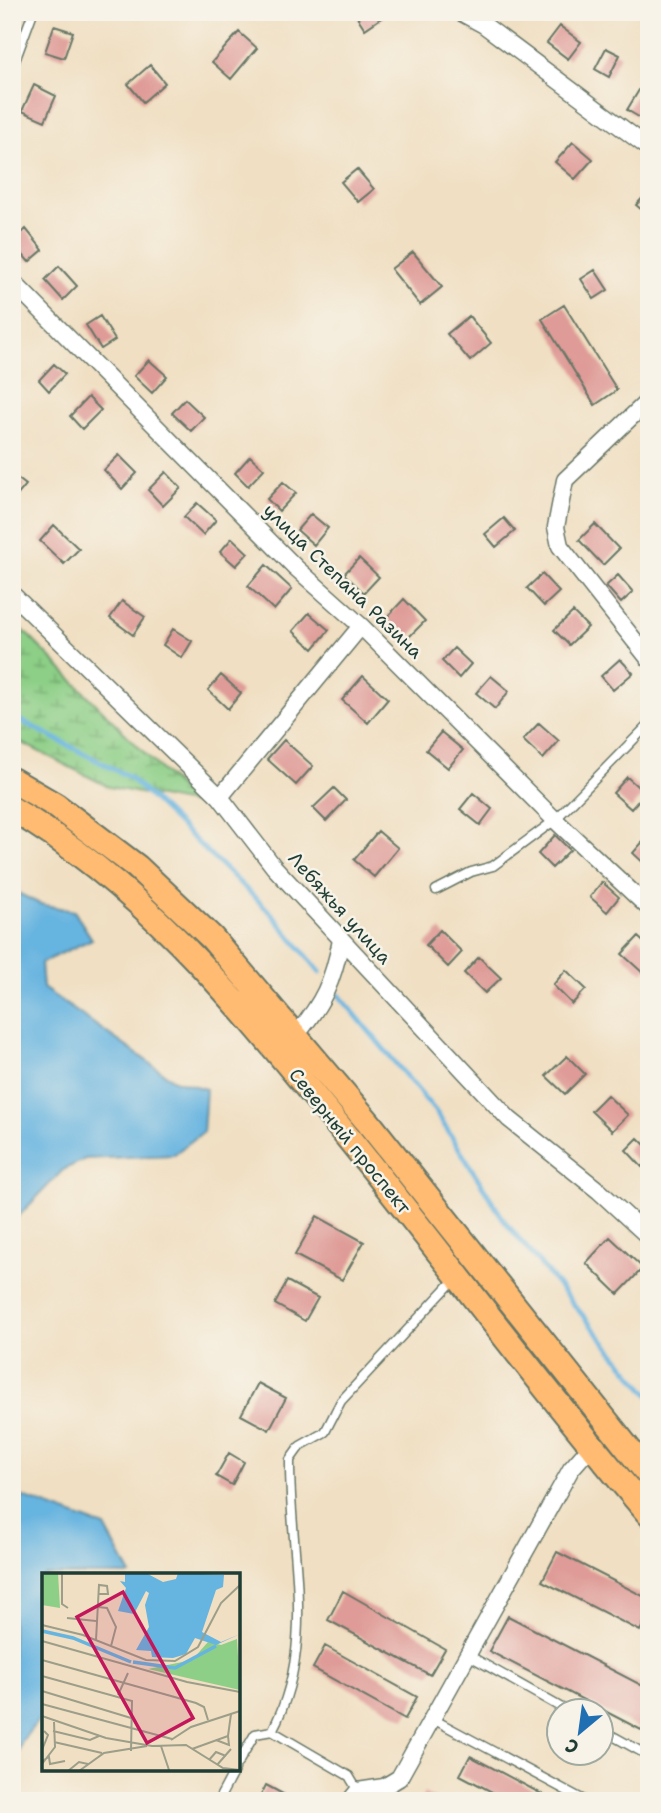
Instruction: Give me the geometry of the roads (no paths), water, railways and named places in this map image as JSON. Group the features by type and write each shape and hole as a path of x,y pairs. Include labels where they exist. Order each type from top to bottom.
{"main road":[{"name":"Северный проспект","path":"12,780 85,827 137,867 212,939 296,1035 649,1475"},
{"name":"Северный проспект","path":"12,809 81,854 167,929 237,1003 649,1514"}],"street":[{"path":"460,12 484,25 649,148"},
{"name":"улица Степана Разина","path":"12,281 295,567 361,626 555,820 649,908"},
{"path":"649,400 565,480 556,527 560,546 649,659"},
{"name":"Лебяжья улица","path":"12,594 220,797 274,867 509,1119 599,1191 649,1237"},
{"path":"220,797 361,626"},
{"path":"296,1035 321,1006 335,972 341,940"},
{"path":"354,1796 392,1785 571,1469 592,1445"}],"lane":[{"path":"12,69 33,12"},
{"path":"436,890 493,866 555,820 649,724"},
{"path":"387,1186 406,1170"},
{"path":"272,1731 287,1703 295,1672 298,1635 290,1460 300,1446 326,1432 341,1401 458,1276"},
{"path":"466,1654 546,1699"},
{"path":"431,1718 584,1800"},
{"path":"240,1760 255,1734 272,1731 349,1776 354,1796"},
{"path":"616,1738 649,1756"},
{"path":"218,1801 234,1771"}],"water":[{"path":"12,890 40,904 74,911 92,939 41,963 43,988 174,1080 206,1089 203,1132 173,1155 85,1159 63,1170 12,1223"},
{"path":"18,1495 105,1527 130,1573 42,1573 42,1716 22,1741 12,1772 12,1496"}],"waterway":[{"path":"12,716 129,777 271,913 320,972"},
{"path":"339,995 436,1112 506,1223 649,1395"}]}
